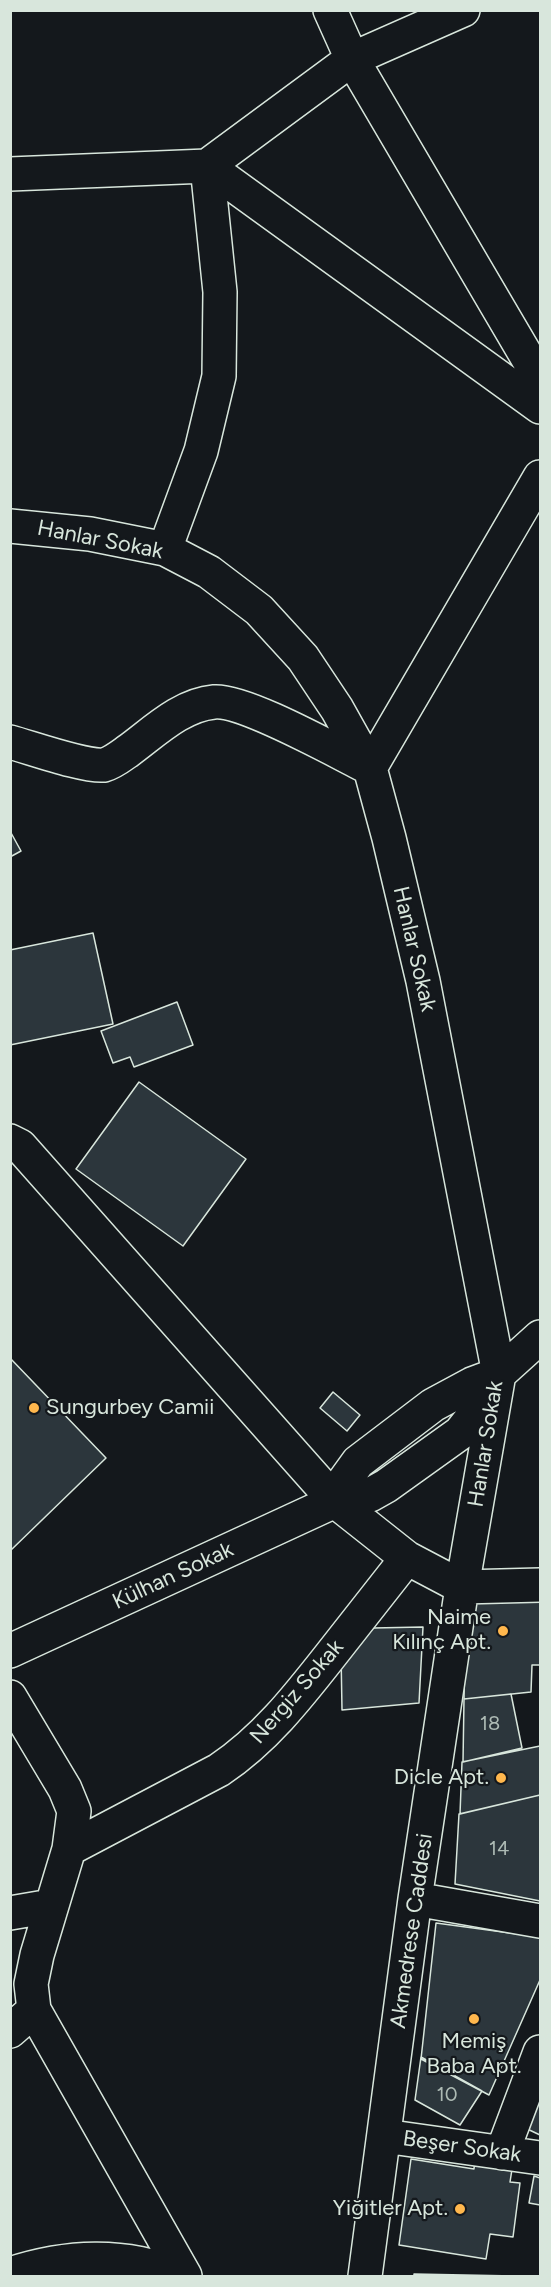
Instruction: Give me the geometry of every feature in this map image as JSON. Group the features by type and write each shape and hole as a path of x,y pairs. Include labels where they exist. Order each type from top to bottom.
{"street":[{"path":"330,10 352,59 540,379"},
{"path":"10,174 207,166 352,59 463,10"},
{"path":"207,166 540,407"},
{"path":"165,549 201,451 219,376 220,292 207,166"},
{"path":"10,742 84,763 107,764 178,714 194,706 217,701 245,708 267,717 370,768 540,477"},
{"name":"Hanlar Sokak","path":"10,526 90,534 165,549 209,572 259,609 303,658 337,709 370,768 423,981 499,1374 462,1587"},
{"path":"10,1141 20,1146 335,1501 407,1558 462,1587 540,1585"},
{"path":"335,1501 337,1491 358,1462 433,1405 472,1384 499,1374 540,1337"},
{"name":"Külhan Sokak","path":"10,1651 335,1501"},
{"name":"Nergiz Sokak","path":"69,1849 219,1770 242,1755 297,1697 407,1558"},
{"name":"Akmedrese Caddesi","path":"365,2277 415,1899 462,1587"},
{"path":"10,1697 65,1789 74,1811 69,1849 51,1906 22,2020 185,2277"},
{"path":"415,1899 540,1921"},
{"path":"10,1913 51,1906"},
{"path":"502,2153 540,2052"},
{"name":"Beşer Sokak","path":"384,2136 540,2158"},
{"path":"10,2274 54,2262 96,2259 142,2264 179,2277"}],"building":[{"path":"10,831 21,851 10,857"},
{"path":"93,933 113,1024 10,1045 10,950"},
{"path":"177,1002 193,1045 134,1067 130,1057 113,1063 101,1031"},
{"path":"139,1082 246,1159 183,1246 76,1169"},
{"name":"Sungurbey Camii","path":"10,1358 106,1458 10,1551"},
{"path":"333,1392 360,1415 347,1431 320,1408"},
{"name":"Naime Kılınç Apt.","path":"466,1595 540,1597 540,1665 532,1665 531,1692 464,1699"},
{"path":"423,1627 419,1703 342,1710 341,1653 373,1628"},
{"path":"511,1694 522,1748 463,1762 464,1699"},
{"name":"Dicle Apt.","path":"540,1746 540,1795 460,1814 462,1762"},
{"path":"540,1795 540,1901 455,1884 459,1814"},
{"name":"Memiş Baba Apt.","path":"436,1923 540,1937 540,1980 489,2095 421,2059"},
{"path":"421,2057 482,2091 460,2125 415,2100"},
{"path":"540,2085 540,2135 521,2126"},
{"name":"Yiğitler Apt.","path":"475,2157 513,2163 510,2182 520,2183 513,2237 490,2234 486,2259 399,2245 411,2159 474,2169"},
{"path":"534,2176 540,2178 540,2205 529,2203"},
{"path":"414,2274 515,2276 414,2276"}],"place":[{"name":"Sungurbey Camii","path":"34,1408"},
{"name":"Naime Kılınç Apt.","path":"503,1631"},
{"name":"Dicle Apt.","path":"501,1778"},
{"name":"Memiş Baba Apt.","path":"474,2019"},
{"name":"Yiğitler Apt.","path":"460,2209"}]}
